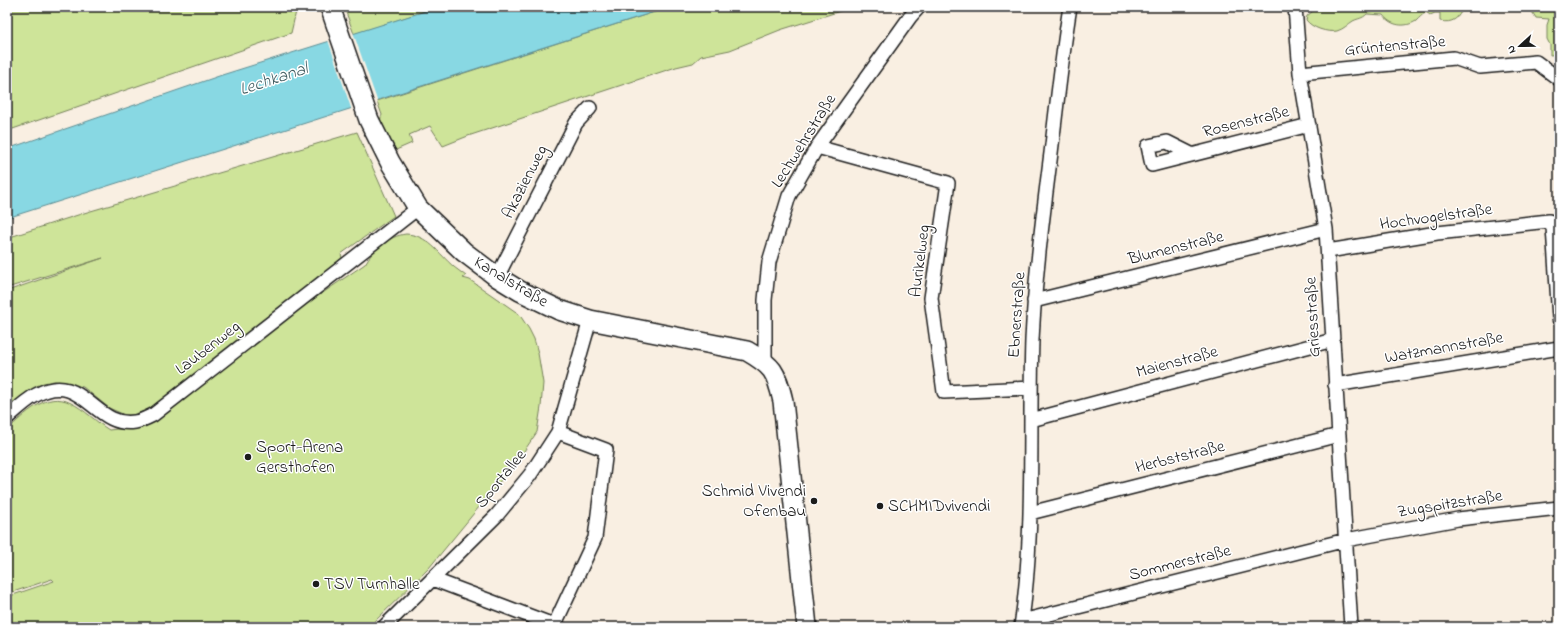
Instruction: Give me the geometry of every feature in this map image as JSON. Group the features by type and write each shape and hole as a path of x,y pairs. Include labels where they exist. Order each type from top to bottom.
{"main road":[{"name":"Kanalstraße","path":"331,10 369,120 390,162 418,208 464,252 497,277 520,291 559,310 590,320 747,351 765,361"},
{"path":"765,361 778,380 783,401 807,627"}],"street":[{"name":"Lechwehrstraße","path":"765,361 765,300 769,262 789,196 817,147 910,17 919,7"},
{"name":"Ebnerstraße","path":"1021,624 1028,562 1030,513 1031,388 1034,301 1045,196 1070,7"},
{"name":"Griesstraße","path":"1295,7 1300,72 1326,229 1328,251 1351,627"},
{"name":"Grüntenstraße","path":"1300,72 1454,58 1480,68 1536,62 1559,78"},
{"name":"Akazienweg","path":"497,277 576,123 590,108"},
{"name":"Rosenstraße","path":"1192,154 1309,125"},
{"name":"Aurikelweg","path":"817,147 948,183 931,298 944,392 1031,388"},
{"name":"Laubenweg","path":"7,418 36,395 50,389 59,388 79,394 105,416 121,422 136,422 153,416 418,208"},
{"name":"Hochvogelstraße","path":"1328,251 1437,233 1554,226"},
{"path":"1554,226 1559,319"},
{"name":"Blumenstraße","path":"1034,301 1326,229"},
{"name":"Sportallee","path":"384,627 497,515 530,475 558,432 590,320"},
{"name":"Maienstraße","path":"1031,420 1333,340"},
{"name":"Watzmannstraße","path":"1335,385 1559,348"},
{"path":"432,579 557,626 595,538 606,450 558,432"},
{"name":"Herbststraße","path":"1030,513 1339,435"},
{"name":"Zugspitzstraße","path":"1346,540 1458,518 1559,508"},
{"name":"Sommerstraße","path":"1021,624 1346,540"}],"green space":[{"path":"7,7 297,7 291,33 7,131"},
{"path":"344,7 438,7 354,34"},
{"path":"670,7 853,7 780,30 730,50 701,56 693,63 676,67 468,136 443,146 430,126 409,135 412,143 396,150 379,122 382,115 377,101"},
{"path":"1311,7 1463,7 1460,14 1449,22 1440,21 1440,13 1430,15 1426,12 1416,21 1407,25 1394,24 1383,15 1367,14 1337,31 1324,31 1316,28 1306,20 1307,16 1313,11"},
{"path":"1526,7 1559,7 1559,54 1550,55 1550,45 1547,39 1547,25 1549,19 1536,18 1531,10"},
{"path":"357,132 394,216 341,254 342,258 257,329 149,410 133,415 125,415 109,408 83,387 55,381 43,383 7,411 7,291 103,258 7,288 7,238 84,213"},
{"path":"406,234 414,235 427,241 454,267 466,276 463,278 470,280 519,314 534,339 543,383 537,432 520,457 429,568 369,627 7,627 7,597 54,581 52,579 7,594 7,430 28,411 44,402 53,400 62,400 71,403 109,430 125,428 365,264 372,253 382,244 394,237"}],"water":[{"name":"Lechkanal","path":"438,7 670,7 7,218 7,149 222,75"}],"pier":[{"path":"353,32 378,103 352,111 328,40"}],"place":[{"name":"Sport-Arena Gersthofen","path":"248,457"},
{"name":"Schmid Vivendi Ofenbau","path":"814,501"},
{"name":"SCHMIDvivendi","path":"880,506"},
{"name":"TSV Turnhalle","path":"316,584"}]}
